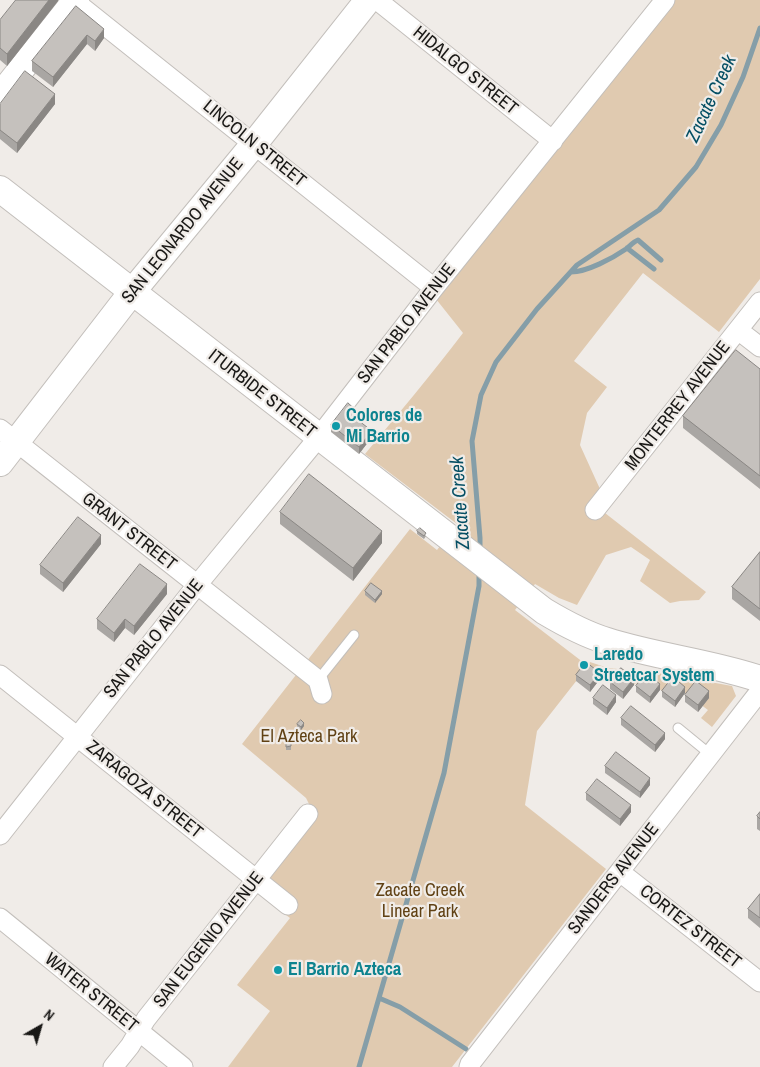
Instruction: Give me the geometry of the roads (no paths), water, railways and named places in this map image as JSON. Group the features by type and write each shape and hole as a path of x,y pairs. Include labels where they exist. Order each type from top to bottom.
{"street":[{"name":"LINCOLN STREET","path":"75,0 434,288"},
{"path":"0,96 75,0"},
{"name":"SAN LEONARDO AVENUE","path":"0,463 8,436 132,292 254,144 368,0"},
{"name":"HIDALGO STREET","path":"377,0 553,141"},
{"name":"SAN PABLO AVENUE","path":"0,835 197,584 318,438 434,288 665,0"},
{"name":"ITURBIDE STREET","path":"0,189 318,438 525,597 563,622 606,641 737,671 760,679"},
{"name":"MONTERREY AVENUE","path":"595,510 760,302"},
{"path":"738,330 760,347"},
{"name":"GRANT STREET","path":"8,436 197,584 320,687"},
{"name":"ZARAGOZA STREET","path":"0,675 288,905"},
{"name":"SANDERS AVENUE","path":"469,1067 760,691"},
{"name":"SAN EUGENIO AVENUE","path":"113,1067 130,1046 146,1019 308,814"},
{"name":"CORTEZ STREET","path":"620,872 760,982"},
{"name":"WATER STREET","path":"0,918 183,1067"}],"lane":[{"path":"320,687 354,635"},
{"path":"678,728 711,755"}],"waterway":[{"name":"Zacate Creek","path":"480,551 472,441 481,395 496,362 537,309 577,265 659,210 696,167 721,125 743,77 760,28"},
{"path":"571,272 585,270 600,264 621,253 638,240 661,260"},
{"path":"627,248 654,269"},
{"name":"Zacate Creek","path":"359,1067 444,773 479,586 479,572"},
{"path":"379,998 400,1007 466,1049"}],"place":[{"name":"Colores de Mi Barrio","path":"336,426"},
{"name":"Laredo Streetcar System","path":"584,665"},
{"name":"El Barrio Azteca","path":"278,970"}],"park label":[{"name":"El Azteca Park","path":"309,737"},
{"name":"Zacate Creek Linear Park","path":"420,901"}]}
